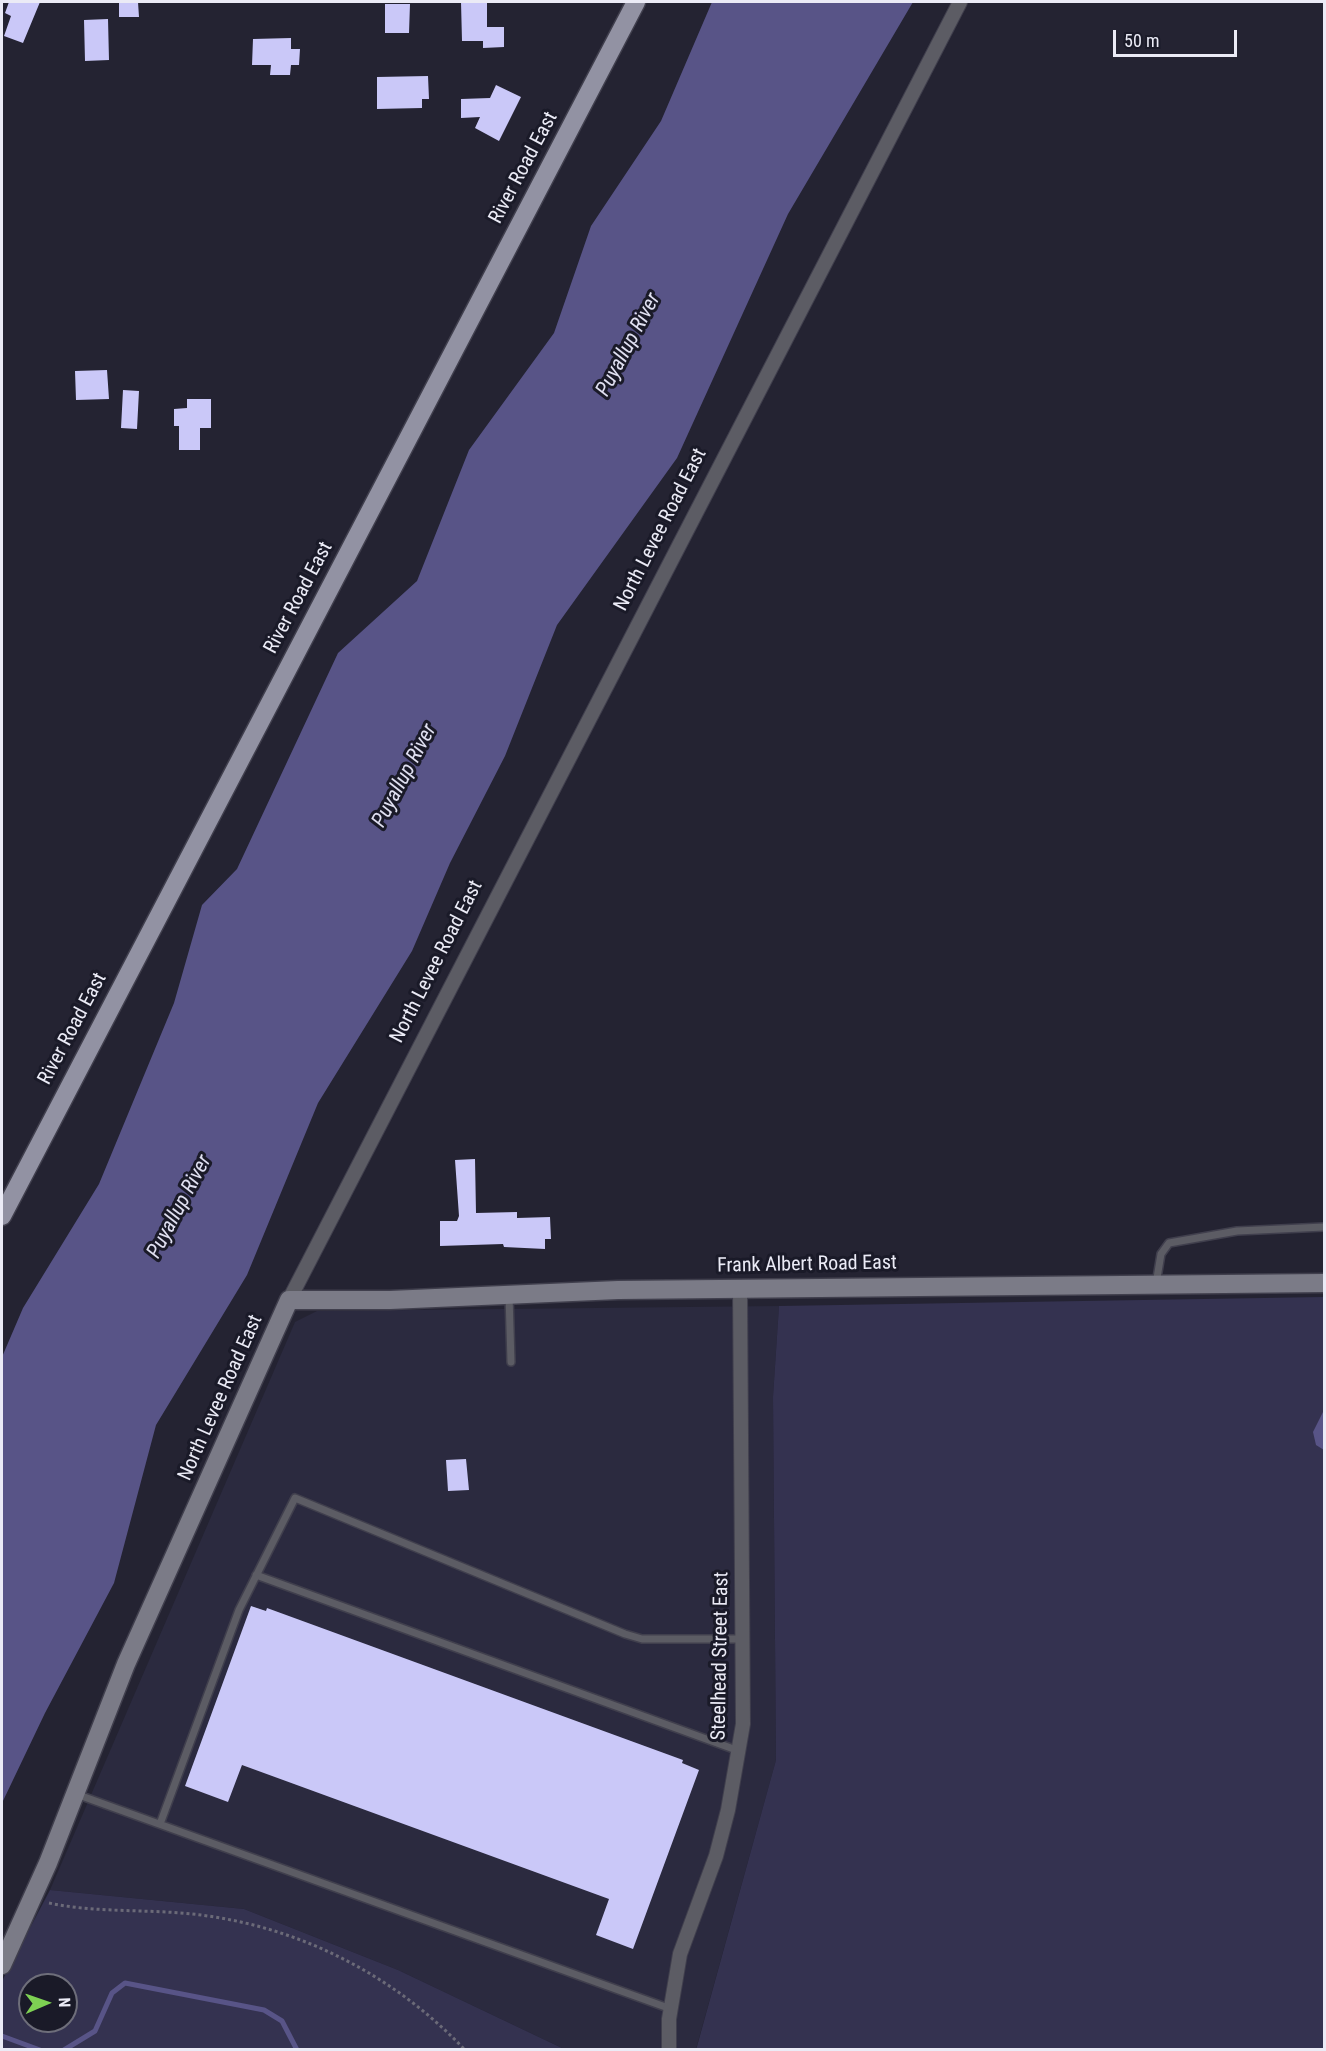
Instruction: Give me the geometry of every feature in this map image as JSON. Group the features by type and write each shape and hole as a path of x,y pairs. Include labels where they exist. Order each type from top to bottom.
{"main road":[{"name":"River Road East","path":"2,1216 636,2"}],"street":[{"name":"North Levee Road East","path":"2,1965 34,1896 126,1664 290,1300 960,2"},
{"name":"Frank Albert Road East","path":"290,1300 390,1300 740,1288 1324,1283"},
{"name":"Steelhead Street East","path":"669,2049 671,2009 680,1954 716,1856 728,1809 743,1724 740,1288"}],"lane":[{"path":"1156,1284 1161,1254 1169,1243 1237,1231 1324,1227"},
{"path":"509,1295 511,1362"},
{"path":"160,1824 239,1610 295,1498 626,1634 642,1639 742,1639"},
{"path":"256,1575 739,1751"},
{"path":"76,1794 671,2009"}],"path":[{"path":"34,1896 51,1904 207,1916 262,1926 326,1950 381,1978 437,2021 465,2049"}],"shaded area":[{"path":"1324,1297 1324,2049 696,2050 776,1760 773,1397 779,1306"},
{"path":"779,1306 773,1397 776,1760 696,2049 564,2049 398,1970 244,1909 50,1890 295,1322 317,1311"},
{"path":"50,1890 244,1909 398,1970 564,2049 2,2050 2,1981"}],"water":[{"name":"Puyallup River","path":"712,2 913,2 788,214 677,458 557,625 505,756 450,863 412,951 318,1103 247,1275 156,1425 114,1583 45,1713 2,1803 2,1357 23,1308 99,1184 174,1003 202,905 237,869 338,653 417,581 469,450 554,333 591,226 661,121"},
{"path":"1324,1410 1324,1450 1316,1445 1313,1432"}],"building":[{"path":"9,2 40,2 23,43 4,36 11,16 5,13"},
{"path":"119,2 138,2 139,17 119,17"},
{"path":"461,2 487,2 487,27 504,27 504,47 483,48 483,41 462,41"},
{"path":"385,4 410,4 409,33 385,33"},
{"path":"108,19 109,60 85,61 84,20"},
{"path":"291,38 291,49 300,49 299,65 291,65 290,75 270,75 271,65 252,65 253,39"},
{"path":"428,76 429,99 422,99 422,108 377,109 377,77"},
{"path":"496,85 521,97 499,141 475,128 480,117 461,118 461,99 490,98"},
{"path":"107,370 109,399 76,400 75,371"},
{"path":"123,390 139,391 137,429 121,428"},
{"path":"187,399 211,399 211,428 200,428 200,450 179,450 179,426 174,426 174,409 187,408"},
{"path":"475,1159 476,1213 517,1212 517,1218 550,1217 551,1239 545,1239 545,1249 504,1247 503,1244 440,1246 440,1221 457,1221 459,1216 455,1160"},
{"path":"466,1459 469,1490 448,1491 446,1460"},
{"path":"251,1606 266,1611 267,1608 683,1760 682,1763 699,1770 633,1949 596,1935 609,1899 242,1765 228,1802 185,1786"}],"waterway":[{"path":"64,2050 95,2031 112,1993 125,1983 264,2010 282,2021 297,2050"},
{"path":"2,2036 40,2050"}]}
